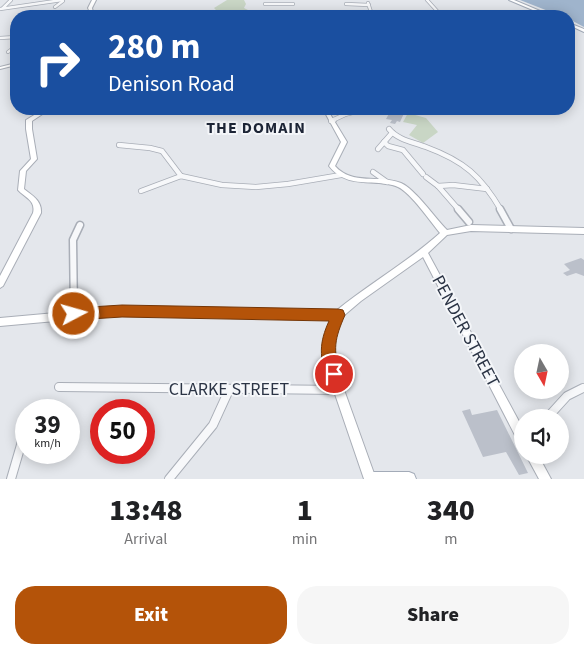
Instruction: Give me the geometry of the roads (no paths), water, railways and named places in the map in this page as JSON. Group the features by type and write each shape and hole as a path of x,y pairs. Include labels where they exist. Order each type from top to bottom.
{"main road":[{"path":"510,0 536,10"},
{"path":"0,284 37,214 38,207 36,202 21,190 23,171 34,159 34,147 28,126 29,120 37,115"},
{"path":"328,115 344,142 343,147 333,159 332,166 341,175 401,186 445,233"},
{"path":"409,479 370,479 328,359 329,337 338,315 358,298 424,252 445,233 471,228 584,231"},
{"name":"PENDER STREET","path":"424,252 514,422"},
{"path":"0,322 122,311 338,315"},
{"path":"537,464 545,479"}],"street":[{"path":"2,9 11,0"},
{"path":"2,9 64,0"},
{"path":"55,7 64,0"},
{"path":"293,10 294,0"},
{"path":"427,0 436,10"},
{"path":"346,4 368,3"},
{"path":"265,4 293,4"},
{"path":"331,121 344,115"},
{"path":"378,149 391,131 464,165 480,179 511,229"},
{"path":"384,142 388,146 402,150 425,176 438,186 469,222"},
{"path":"119,145 160,150 166,155 172,167 181,176 222,185 256,187 288,184 341,175"},
{"path":"373,172 387,182"},
{"path":"141,191 181,176"},
{"path":"438,186 453,185 487,189"},
{"path":"74,314 73,240 80,225"},
{"name":"CLARKE STREET","path":"58,387 339,390"},
{"path":"555,409 567,396 583,388"},
{"path":"169,479 213,425 229,390"},
{"path":"11,479 15,464"}],"water":[{"path":"520,0 584,0 584,27 575,22 575,10 546,10"}],"district":[{"name":"THE DOMAIN","path":"256,127"}]}
